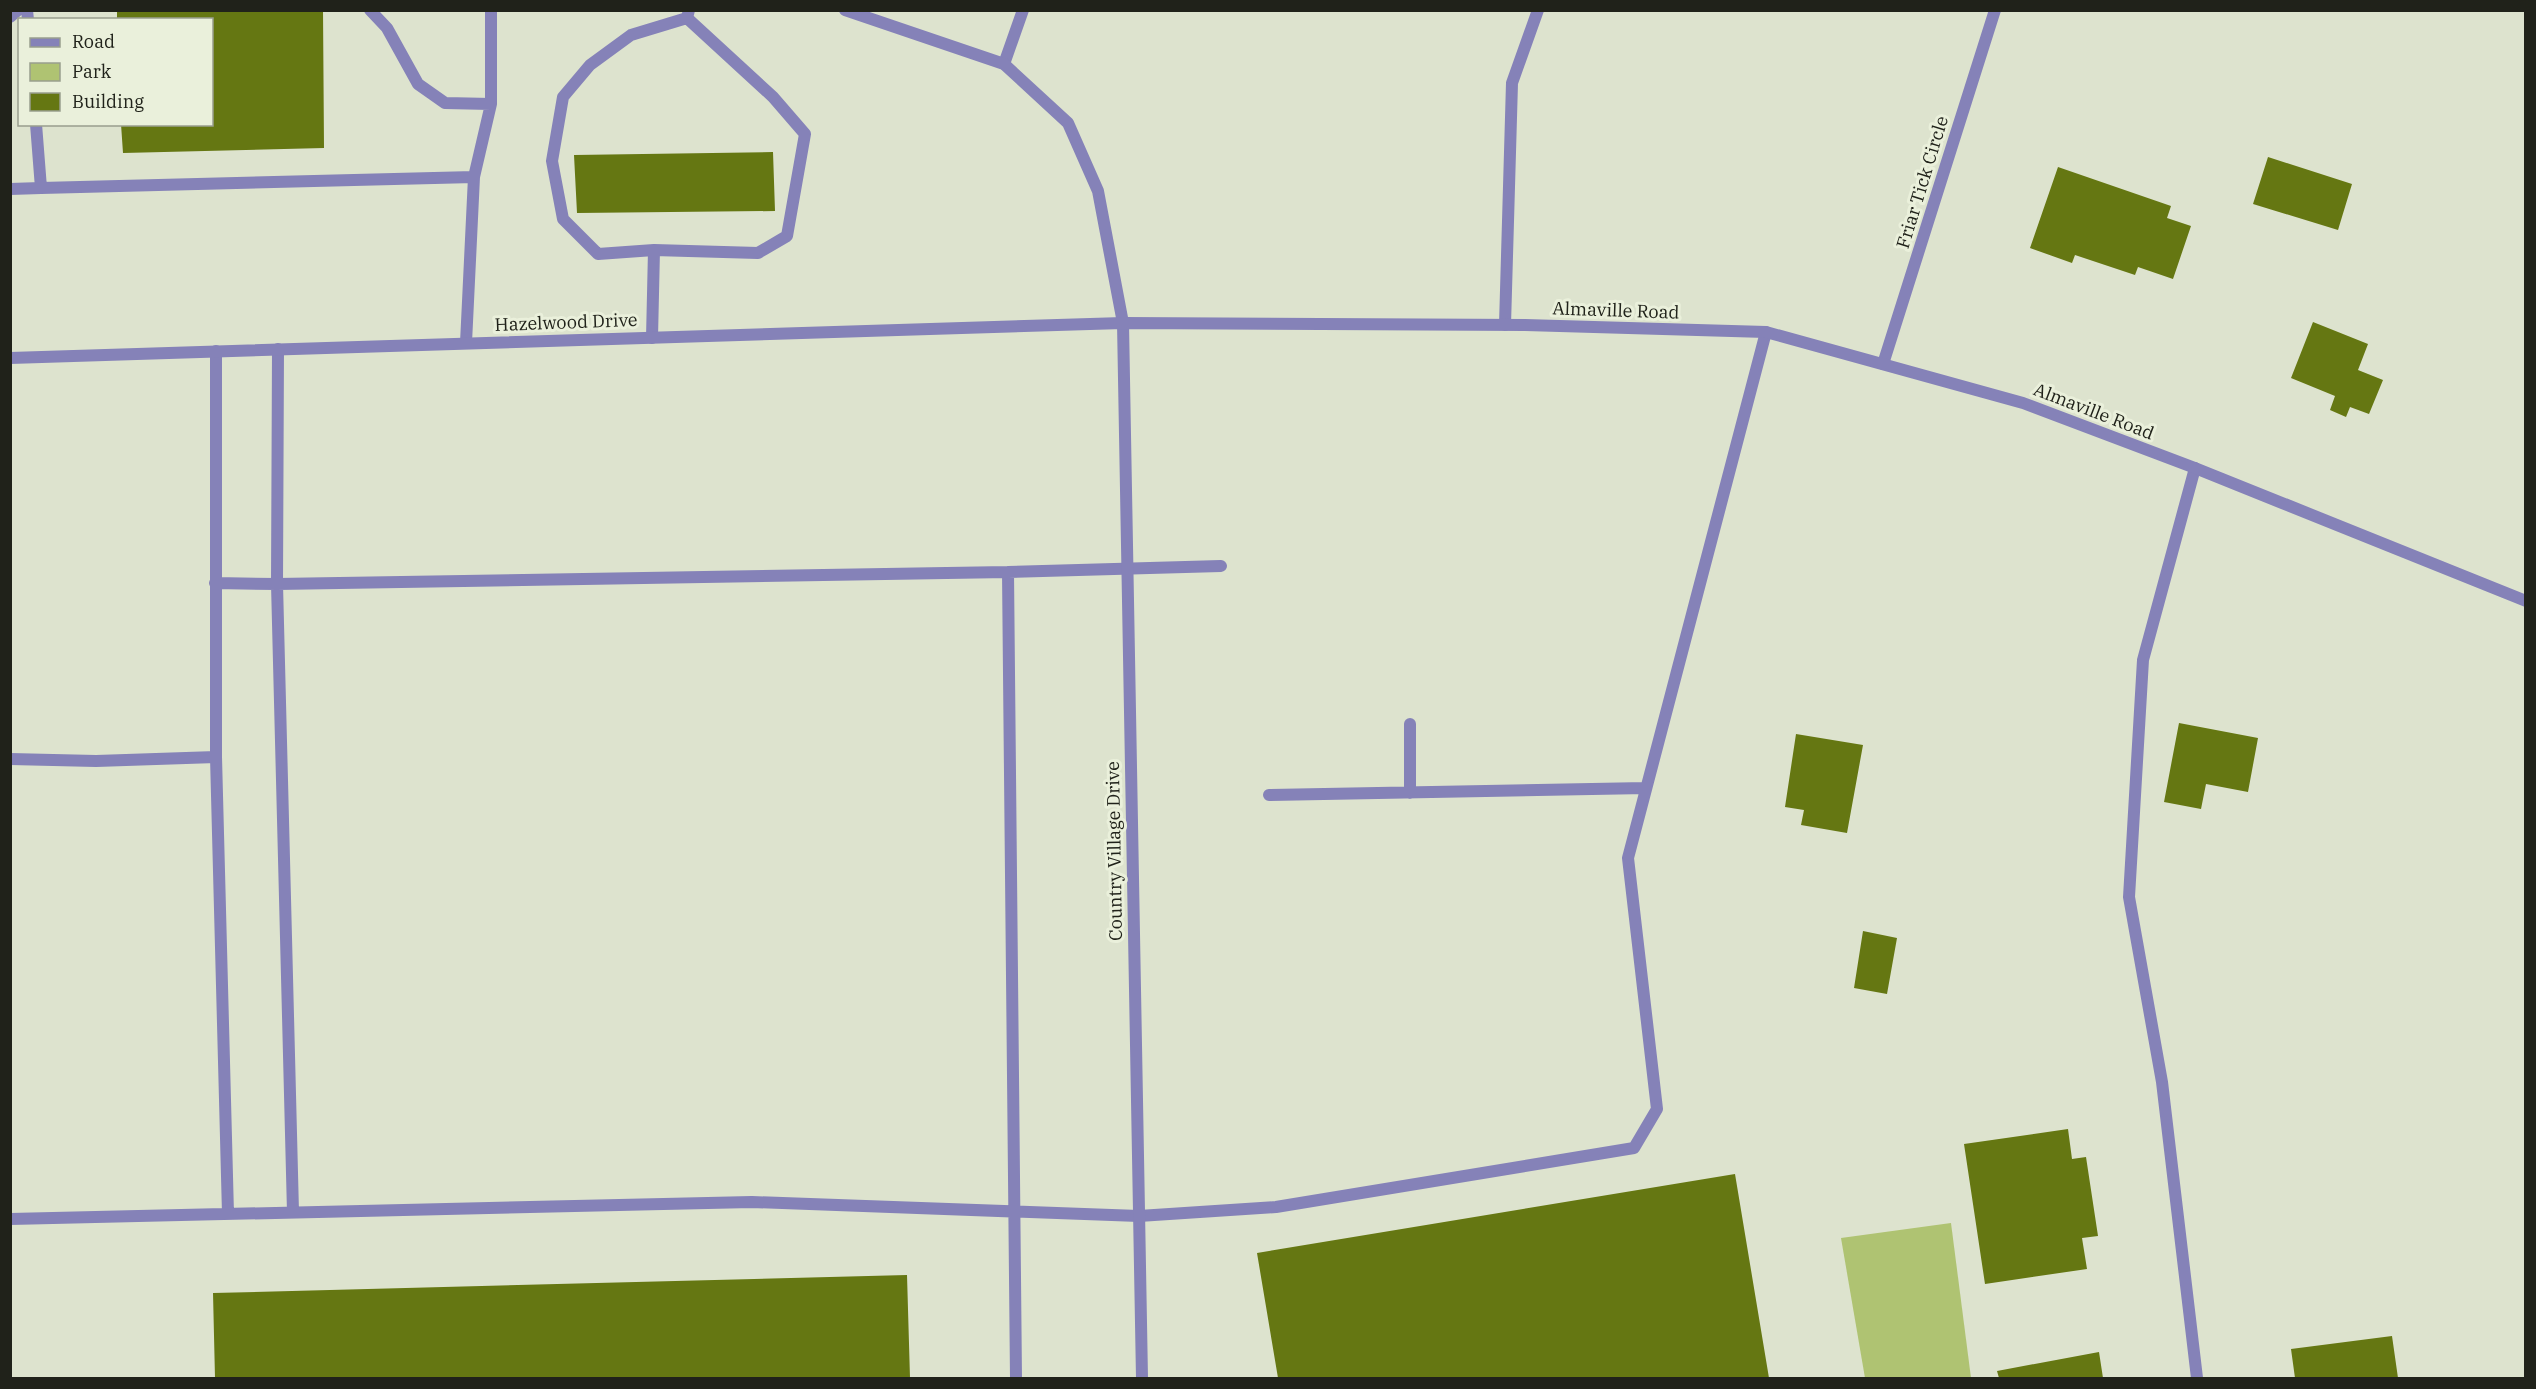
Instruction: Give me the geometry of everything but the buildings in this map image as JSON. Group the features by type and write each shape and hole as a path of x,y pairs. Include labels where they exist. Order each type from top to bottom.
{"street":[{"path":"10,17 18,10"},
{"path":"370,10 387,28 418,84 445,104 491,104"},
{"path":"466,343 474,177 491,104 491,10"},
{"path":"845,10 1004,64 1068,123 1098,191 1123,323"},
{"path":"1004,64 1023,10"},
{"path":"1505,325 1512,83 1538,10"},
{"name":"Friar Tick Circle","path":"1883,364 1995,10"},
{"path":"688,14 773,97 805,134 787,236 758,253 654,250 598,254 563,219 552,160 563,97 590,66 631,35 688,14"},
{"path":"36,126 41,188"},
{"path":"10,189 474,177"},
{"path":"652,338 654,250"},
{"name":"Almaville Road","path":"1123,323 1505,325 1766,332 2023,403 2194,468 2526,601"},
{"name":"Hazelwood Drive","path":"10,358 1123,323"},
{"name":"Country Village Drive","path":"1123,323 1142,1378"},
{"path":"10,1219 752,1202 1139,1216 1276,1207 1634,1148 1657,1109 1628,858 1766,332"},
{"path":"279,349 278,584 293,1212"},
{"path":"216,351 216,757 228,1214"},
{"path":"2194,468 2143,660 2130,897 2162,1082 2197,1378"},
{"path":"215,583 278,584 1008,572 1221,566"},
{"path":"1008,572 1016,1378"},
{"path":"1410,724 1410,793"},
{"path":"10,759 96,760 216,757"},
{"path":"1269,795 1646,788"}],"green space":[{"path":"1951,1223 1971,1378 1865,1378 1841,1238"}]}
